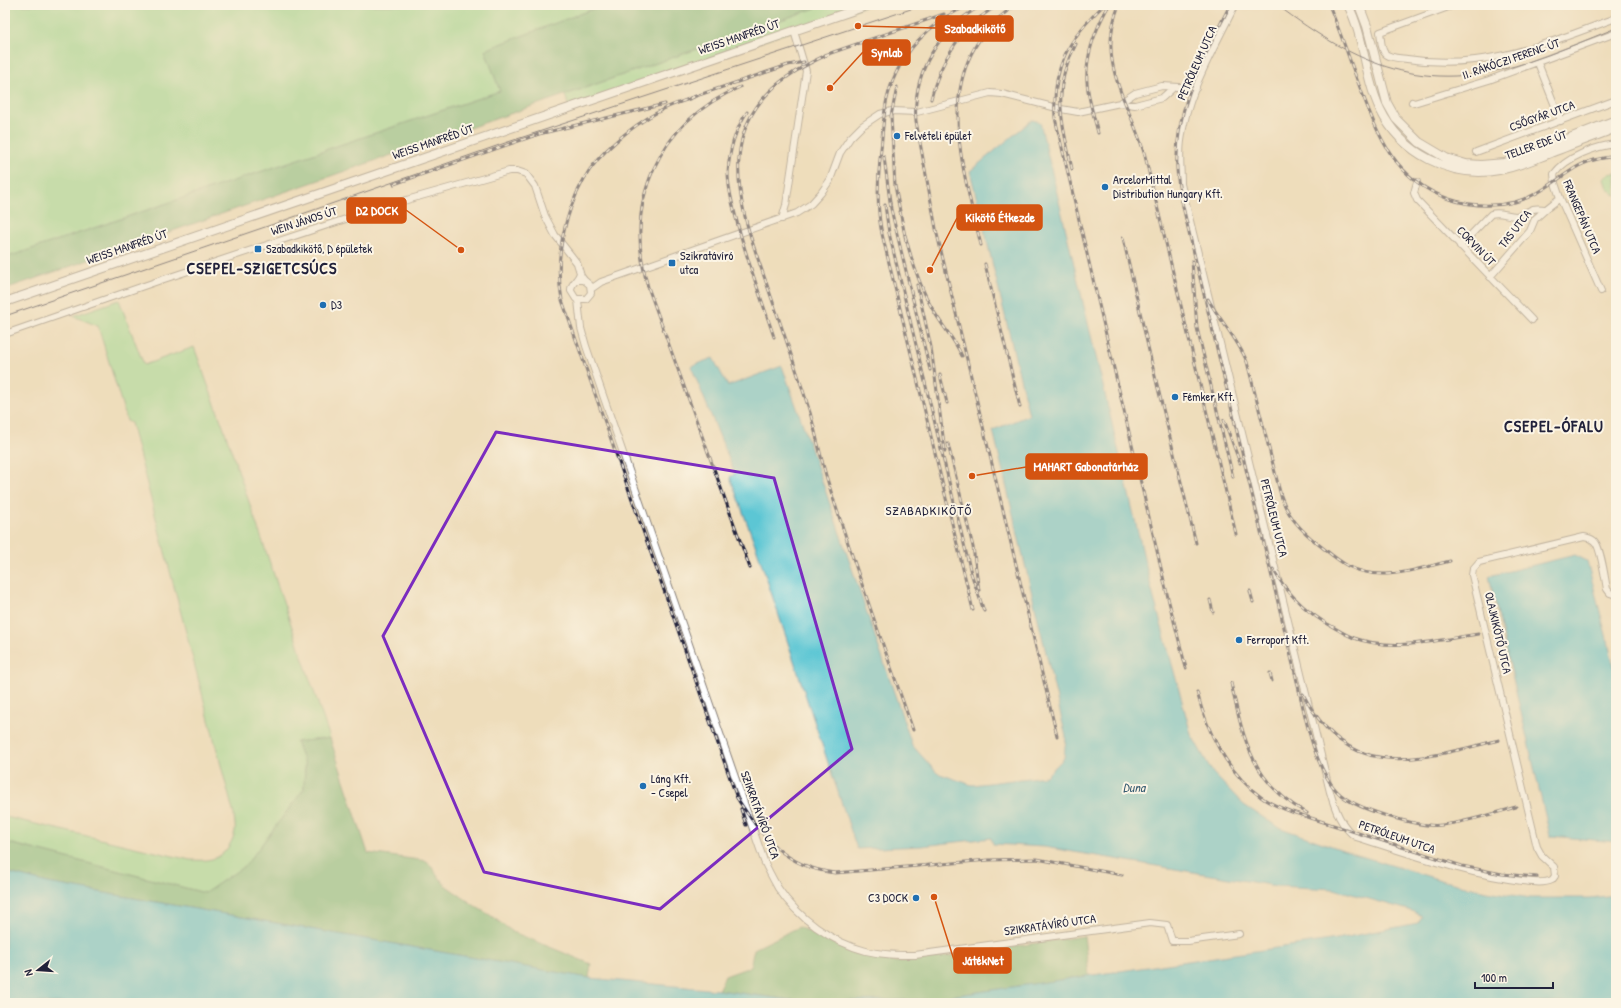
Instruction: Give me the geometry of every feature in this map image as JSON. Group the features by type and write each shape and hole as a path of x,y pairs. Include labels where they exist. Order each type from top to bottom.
{"main road":[{"name":"WEISS MANFRÉD ÚT","path":"5,302 869,5"},
{"name":"TELLER EDE ÚT","path":"1348,5 1361,39 1371,86 1381,110 1399,136 1426,159 1464,170 1480,172 1498,170 1516,166 1616,128"},
{"name":"TELLER EDE ÚT","path":"1359,5 1367,26 1387,103 1396,119 1419,142 1446,158 1466,164 1487,165 1505,163 1616,120"}],"street":[{"name":"PETRÓLEUM UTCA","path":"1235,5 1196,88 1185,120 1181,141 1182,184 1334,805 1346,830 1356,838 1462,870 1494,877 1525,881 1546,882 1552,880"},
{"path":"1434,5 1436,12 1454,5"},
{"name":"II. RÁKÓCZI FERENC ÚT","path":"1436,12 1380,32 1386,55 1428,62 1469,62 1484,60 1519,53 1616,18"},
{"path":"782,219 786,205 805,75 804,65 794,31"},
{"name":"II. RÁKÓCZI FERENC ÚT","path":"1412,102 1414,103 1490,80 1616,33"},
{"path":"1538,63 1561,120"},
{"path":"576,280 588,284 601,282 798,213 818,197 828,184 840,153 850,138 862,126 885,112 917,112 990,93 1002,94 1060,109 1078,112 1120,103 1136,93 1162,86 1173,88 1196,88"},
{"path":"1120,103 1135,106 1162,98 1173,88"},
{"name":"CSŐGYÁR UTCA","path":"1476,152 1616,100"},
{"name":"FRANGEPÁN UTCA","path":"1601,291 1560,198 1555,183 1554,174 1559,167 1573,158 1601,147 1616,144"},
{"name":"WEIN JÁNOS ÚT","path":"5,334 382,207 509,171 517,171 526,174 535,186 545,216 555,235 577,263 580,273 588,284"},
{"name":"CORVIN ÚT","path":"1417,182 1414,193 1417,200 1532,320"},
{"name":"TAS UTCA","path":"1490,277 1530,231 1535,219 1560,198"},
{"path":"1460,246 1491,214 1500,213 1508,216 1517,216 1533,209 1546,209"},
{"path":"580,273 571,286 570,292 573,297 581,300 589,296 588,284"},
{"name":"SZIKRATÁVÍRÓ UTCA","path":"581,300 579,311 581,328 586,346 764,861 779,889 812,925 838,940 866,951 895,955 915,955 1150,923 1167,925 1172,941 1188,941 1239,934"},
{"name":"OLAJKIKÖTŐ UTCA","path":"1552,880 1555,876 1554,867 1542,856 1537,847 1472,575 1473,569 1479,562 1584,537 1590,538 1596,542 1607,589 1610,593 1616,595"}],"highlighted area":[{"path":"496,432 774,478 852,749 660,909 484,872 383,636"}],"green space":[{"path":"5,5 603,5 485,50 500,91 5,258"},
{"path":"603,5 824,5 5,289 5,258 500,91 485,50"},
{"path":"824,5 869,5 569,107 565,95"},
{"path":"1616,173 1615,195 1607,188 1604,179 1608,174"},
{"path":"119,300 144,365 194,347 224,429 330,738 296,742 305,764 304,789 246,865 205,893 5,842 5,815 10,818 190,860 209,860 216,858 224,852 230,844 235,831 234,815 131,423 127,421 98,326 73,316"},
{"path":"330,738 368,853 427,861 445,885 513,932 591,964 589,978 48,883 5,872 5,842 205,893 246,865 304,789 305,764 296,742"},
{"path":"799,927 853,953 896,962 929,959 1084,936 1089,976 924,1000 798,1001 718,990 725,976 750,967 754,949"}],"water":[{"name":"Duna","path":"1032,120 1040,122 1152,591 1191,734 1213,773 1244,805 1278,827 1354,854 1444,881 1486,891 1531,898 1590,898 1616,895 1616,1003 5,1003 5,872 48,883 589,978 718,990 798,1001 924,1000 1337,939 1418,923 1422,916 1412,911 1334,889 1276,886 1044,847 993,844 991,838 922,846 857,849 756,547 730,477 735,474 691,366 713,358 728,386 782,366 912,745 937,773 972,785 1046,776 1064,758 1066,737 993,430 1029,415 970,171"},
{"path":"1575,555 1587,561 1616,674 1616,842 1550,836 1489,576"}],"tram line":[{"path":"5,316 505,143 923,5"},
{"path":"1277,5 1307,26 1364,59 1394,69 1424,75 1455,76 1489,72 1537,59 1616,28"}],"railway":[{"path":"969,5 941,20 929,30 908,53 893,80 888,95 883,122 878,192 882,234 973,610"},
{"path":"983,5 968,14 954,26 942,38 932,53 924,69 919,85 916,103 916,121 937,234 1057,736"},
{"path":"931,99 940,71 955,44 974,22 999,5"},
{"path":"981,245 960,148 958,115 961,84 971,55 988,28 1016,5"},
{"path":"1104,5 1081,30 1065,55 1056,84 1055,118 1169,602 1186,668"},
{"path":"1098,133 1091,108 1087,72 1092,42 1109,5"},
{"path":"1119,5 1113,26 1111,46 1113,64 1117,82 1139,136 1145,156 1236,534"},
{"path":"1230,5 1201,64 1185,104 1177,146 1177,169 1187,224 1310,737 1320,764 1335,789 1350,801 1375,812 1419,824 1442,825 1470,820 1516,807"},
{"path":"1329,5 1373,121 1381,138 1390,154 1401,168 1414,180 1430,191 1449,199 1465,203 1482,205 1507,204 1532,196 1585,163 1616,156"},
{"path":"825,55 944,14"},
{"path":"1072,169 1062,121 1061,91 1063,76 1068,60 1076,44"},
{"path":"829,54 812,62 781,81 757,106 748,121 742,139 739,158 740,191 751,239 808,406 825,473 869,606 913,730"},
{"path":"690,98 788,65 804,62"},
{"path":"740,87 711,102 688,121 668,143 654,168 645,195 640,225 641,255 648,287 750,568"},
{"path":"897,87 891,116 895,186 906,241"},
{"path":"694,97 667,107 637,125 616,141 590,169 577,193 566,222 562,238 559,269 562,300 737,798 756,825 777,848 789,857 817,870 835,873 989,860 1037,859 1122,875"},
{"path":"394,184 539,134 665,104"},
{"path":"747,112 739,126 731,149 728,173 730,196 744,248 774,337"},
{"path":"884,157 891,209 930,370"},
{"path":"885,205 889,233 971,573 984,611"},
{"path":"905,235 916,272 928,300 962,356"},
{"path":"1123,238 1196,543"},
{"path":"1192,261 1197,328 1233,477"},
{"path":"985,264 1020,407"},
{"path":"917,285 931,347 945,451"},
{"path":"1208,299 1239,346 1247,362 1281,496 1291,517 1301,528 1312,539 1348,566 1373,574 1411,571 1450,561"},
{"path":"940,375 947,403"},
{"path":"1224,420 1240,463"},
{"path":"948,444 973,547 979,591"},
{"path":"1273,569 1283,585 1309,611 1324,622 1354,638 1384,644 1416,644 1478,634"},
{"path":"1250,591 1253,602"},
{"path":"1210,600 1213,612"},
{"path":"1270,673 1272,681"},
{"path":"1231,683 1246,741 1262,774 1288,801 1307,813"},
{"path":"1197,692 1206,722 1228,763 1249,787 1268,802 1292,812 1462,866 1502,874 1537,877"},
{"path":"1303,694 1322,723 1342,742 1364,753 1388,758 1414,758 1441,754 1499,740"},
{"path":"741,809 746,825"}],"place":[{"name":"Szabadkikötő","path":"858,26"},
{"name":"Synlab","path":"830,88"},
{"name":"Felvételi épület","path":"897,136"},
{"name":"ArcelorMittal Distribution Hungary Kft.","path":"1105,187"},
{"name":"Szabadkikötő, D épületek","path":"258,249"},
{"name":"D2 DOCK","path":"461,250"},
{"name":"Szikratávíró utca","path":"672,263"},
{"name":"Kikötő Étkezde","path":"930,270"},
{"name":"D3","path":"323,305"},
{"name":"Fémker Kft.","path":"1175,397"},
{"name":"MAHART Gabonatárház","path":"972,476"},
{"name":"Ferroport Kft.","path":"1239,640"},
{"name":"Láng Kft. - Csepel","path":"643,786"},
{"name":"JátékNet","path":"934,897"},
{"name":"C3 DOCK","path":"916,898"}],"district":[{"name":"CSEPEL-SZIGETCSÚCS","path":"262,268"},
{"name":"CSEPEL-ÓFALU","path":"1554,426"},
{"name":"SZABADKIKÖTŐ","path":"929,510"}]}
